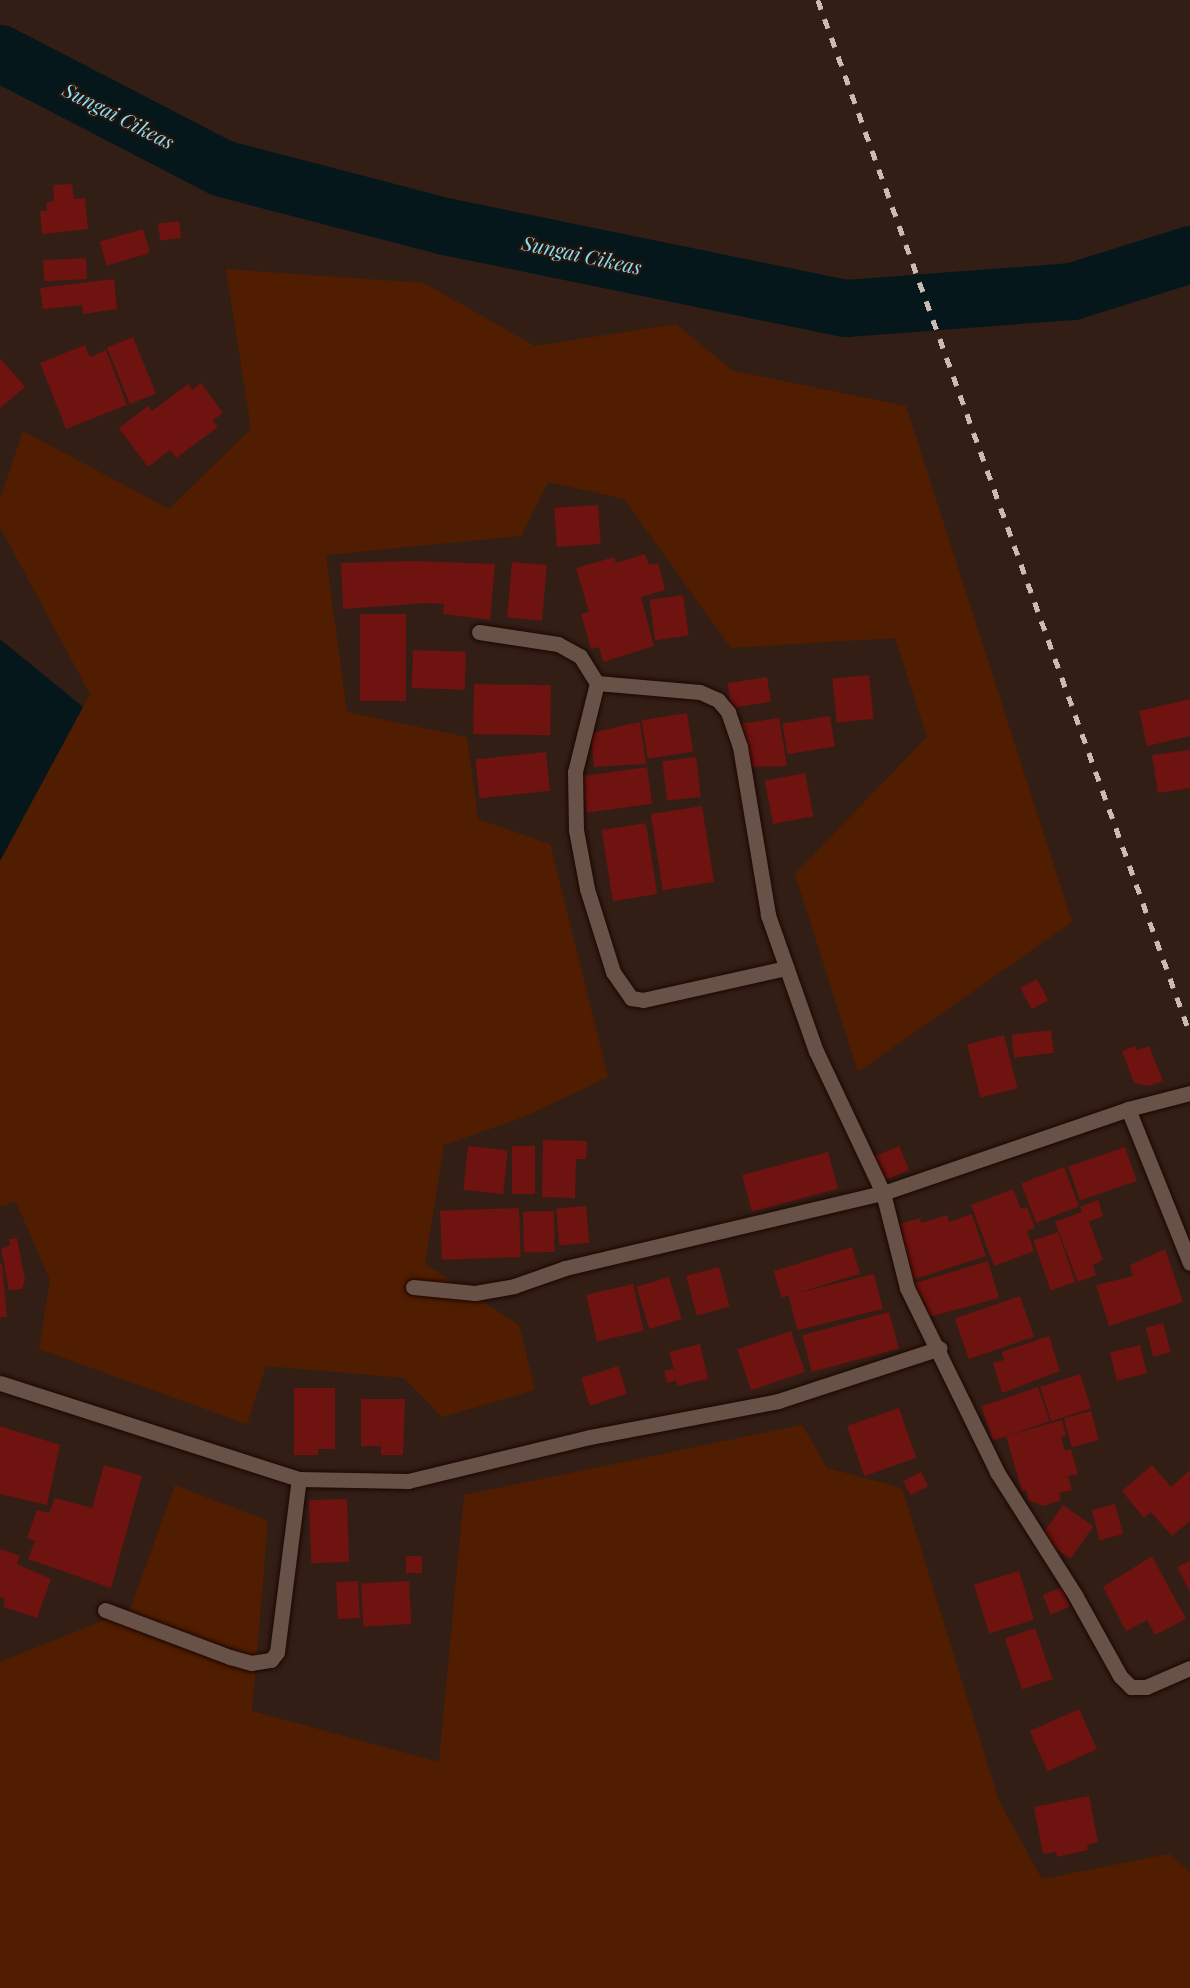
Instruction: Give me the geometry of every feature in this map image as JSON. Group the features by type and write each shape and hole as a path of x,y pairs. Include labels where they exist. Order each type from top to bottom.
{"street":[{"path":"479,632 558,644 580,656 597,683 575,772 576,830 587,889 613,972 630,998 653,998 786,968"},
{"path":"597,683 700,692 718,700 728,712 740,747 768,915 816,1051 883,1193 907,1288 940,1348 997,1472 1075,1595 1120,1676 1131,1687 1146,1687 1190,1668"},
{"path":"413,1287 488,1292 565,1268 883,1193 1128,1109 1190,1093"},
{"path":"1128,1109 1190,1263"},
{"path":"1,1384 299,1479 408,1481 590,1437 778,1401 940,1348"},
{"path":"105,1610 230,1657 251,1663 271,1660 277,1652 299,1479"}],"shaded area":[{"path":"226,269 424,283 535,346 676,324 733,371 906,406 1072,922 858,1072 795,874 927,737 895,638 731,648 624,499 548,482 521,536 326,555 347,712 467,737 478,819 550,844 608,1077 524,1117 444,1145 425,1264 519,1325 535,1390 442,1417 404,1378 266,1366 247,1424 39,1349 50,1280 16,1202 0,1206 0,861 90,694 0,527 0,499 23,431 169,509 251,429"},
{"path":"0,639 83,707 0,861"},
{"path":"802,1425 827,1468 902,1488 999,1801 1042,1879 1169,1854 1190,1872 1190,1988 0,1988 0,1662 130,1610 175,1485 268,1521 252,1711 439,1762 464,1495"}],"building":[{"path":"72,184 74,199 85,198 88,229 42,234 40,211 47,211 46,203 54,201 53,185"},
{"path":"179,221 181,238 160,240 158,224"},
{"path":"143,229 150,253 107,265 100,241"},
{"path":"86,258 87,279 44,281 43,260"},
{"path":"114,279 117,309 83,314 82,305 43,309 40,288"},
{"path":"133,337 156,394 130,404 107,347"},
{"path":"85,345 90,357 106,350 127,405 66,429 40,363"},
{"path":"0,358 25,387 0,408"},
{"path":"201,383 223,413 213,420 218,427 176,458 170,450 148,467 119,428 148,406 152,411 188,384 192,390"},
{"path":"598,505 601,544 557,547 554,508"},
{"path":"645,554 649,565 658,563 665,590 641,597 654,646 603,662 599,647 591,649 581,614 589,612 576,568 614,557 616,563"},
{"path":"413,561 495,564 490,620 443,614 444,604 427,603 343,609 341,563"},
{"path":"512,562 547,565 542,621 507,618"},
{"path":"683,595 689,636 655,640 649,600"},
{"path":"360,614 406,614 406,701 360,701"},
{"path":"413,650 466,652 465,690 412,688"},
{"path":"869,675 874,719 837,723 832,679"},
{"path":"767,677 771,702 731,708 727,683"},
{"path":"474,684 551,685 550,735 473,734"},
{"path":"1190,699 1190,736 1147,746 1139,711"},
{"path":"687,713 693,752 648,759 642,720"},
{"path":"830,716 835,747 787,754 783,724"},
{"path":"779,718 787,766 749,767 740,724"},
{"path":"640,722 646,764 594,767 591,733"},
{"path":"1190,750 1190,788 1158,793 1152,755"},
{"path":"546,752 550,791 479,798 475,759"},
{"path":"696,757 701,797 667,801 662,761"},
{"path":"647,767 652,804 587,813 582,776"},
{"path":"805,773 813,816 773,824 765,781"},
{"path":"702,806 714,882 663,890 651,814"},
{"path":"646,823 657,894 613,901 602,830"},
{"path":"1037,979 1048,1000 1031,1009 1020,988"},
{"path":"1051,1030 1054,1053 1014,1058 1011,1035"},
{"path":"1004,1035 1017,1088 980,1098 967,1044"},
{"path":"1135,1046 1137,1050 1149,1046 1163,1081 1149,1086 1134,1083 1122,1051"},
{"path":"543,1140 587,1141 586,1159 576,1159 575,1198 542,1197"},
{"path":"468,1146 508,1150 503,1194 463,1190"},
{"path":"512,1146 535,1146 535,1194 512,1194"},
{"path":"899,1146 909,1170 884,1180 874,1157"},
{"path":"1125,1147 1137,1181 1080,1201 1068,1167"},
{"path":"828,1152 838,1189 752,1212 742,1175"},
{"path":"1064,1167 1079,1206 1036,1223 1021,1183"},
{"path":"1013,1189 1021,1209 1027,1207 1035,1228 1027,1231 1034,1251 994,1266 971,1205"},
{"path":"1098,1200 1103,1216 1089,1222 1103,1260 1093,1265 1096,1275 1078,1282 1055,1222 1082,1212 1080,1207"},
{"path":"586,1206 589,1243 559,1245 556,1209"},
{"path":"519,1208 521,1257 442,1260 440,1211"},
{"path":"554,1211 555,1252 524,1253 523,1212"},
{"path":"972,1214 986,1256 912,1280 898,1237 903,1235 900,1224 920,1218 921,1223 947,1215 949,1222"},
{"path":"1058,1232 1075,1282 1051,1291 1033,1240"},
{"path":"17,1238 25,1280 22,1289 9,1290 1,1249 10,1245 9,1239"},
{"path":"852,1247 860,1274 782,1298 774,1271"},
{"path":"1165,1249 1183,1302 1109,1326 1096,1285 1133,1276 1130,1265"},
{"path":"988,1261 999,1298 929,1317 924,1300 920,1301 912,1284"},
{"path":"0,1264 2,1264 7,1317 0,1317"},
{"path":"719,1267 730,1307 697,1315 686,1276"},
{"path":"874,1274 883,1309 797,1330 789,1295"},
{"path":"669,1277 682,1319 649,1329 636,1287"},
{"path":"633,1284 644,1331 597,1342 586,1295"},
{"path":"1020,1296 1034,1337 969,1359 955,1318"},
{"path":"889,1312 899,1349 812,1372 802,1335"},
{"path":"1163,1323 1171,1352 1153,1357 1146,1328"},
{"path":"791,1331 805,1372 751,1390 737,1350"},
{"path":"1049,1336 1060,1371 1002,1393 993,1363 1004,1360 1002,1352"},
{"path":"700,1344 708,1379 677,1386 676,1380 667,1383 664,1371 674,1369 669,1352"},
{"path":"1140,1345 1147,1373 1117,1381 1110,1352"},
{"path":"618,1366 627,1394 590,1406 581,1378"},
{"path":"1080,1374 1091,1408 1051,1421 1040,1387"},
{"path":"1038,1387 1050,1421 993,1441 981,1407"},
{"path":"294,1388 335,1388 335,1449 318,1449 318,1455 294,1455"},
{"path":"361,1399 405,1399 403,1455 381,1455 381,1446 361,1446"},
{"path":"899,1408 916,1458 864,1476 847,1426"},
{"path":"1091,1411 1099,1440 1072,1447 1064,1418"},
{"path":"1062,1420 1066,1436 1061,1437 1065,1451 1071,1449 1078,1474 1068,1476 1072,1490 1059,1493 1061,1500 1044,1506 1029,1501 1026,1490 1022,1491 1006,1436"},
{"path":"0,1426 60,1445 47,1505 0,1494"},
{"path":"104,1465 142,1476 111,1588 28,1559 35,1541 27,1538 37,1510 49,1513 55,1498 92,1508"},
{"path":"1152,1465 1171,1487 1190,1470 1190,1521 1172,1536 1151,1512 1144,1518 1122,1491"},
{"path":"921,1472 928,1486 910,1495 903,1481"},
{"path":"347,1499 349,1562 311,1563 309,1500"},
{"path":"1115,1504 1123,1534 1100,1540 1092,1510"},
{"path":"1063,1505 1093,1526 1070,1559 1040,1538"},
{"path":"0,1549 20,1556 17,1564 51,1579 37,1618 4,1607 4,1599 0,1597"},
{"path":"406,1556 422,1556 422,1573 406,1573"},
{"path":"1152,1556 1186,1619 1155,1635 1147,1620 1126,1631 1103,1587"},
{"path":"1190,1561 1190,1592 1177,1567"},
{"path":"1019,1571 1034,1620 989,1634 974,1585"},
{"path":"358,1581 360,1618 338,1619 336,1582"},
{"path":"409,1581 411,1624 363,1626 361,1584"},
{"path":"1062,1587 1070,1606 1051,1615 1043,1595"},
{"path":"1035,1628 1053,1679 1022,1689 1005,1638"},
{"path":"1079,1709 1097,1749 1048,1771 1030,1731"},
{"path":"1089,1796 1098,1842 1087,1845 1088,1850 1057,1857 1056,1852 1043,1854 1034,1807"}],"waterway":[{"name":"Sungai Cikeas","path":"0,53 222,168 445,226 846,308 1072,291 1190,254"}],"railway":[{"path":"818,0 1190,1033"}]}
